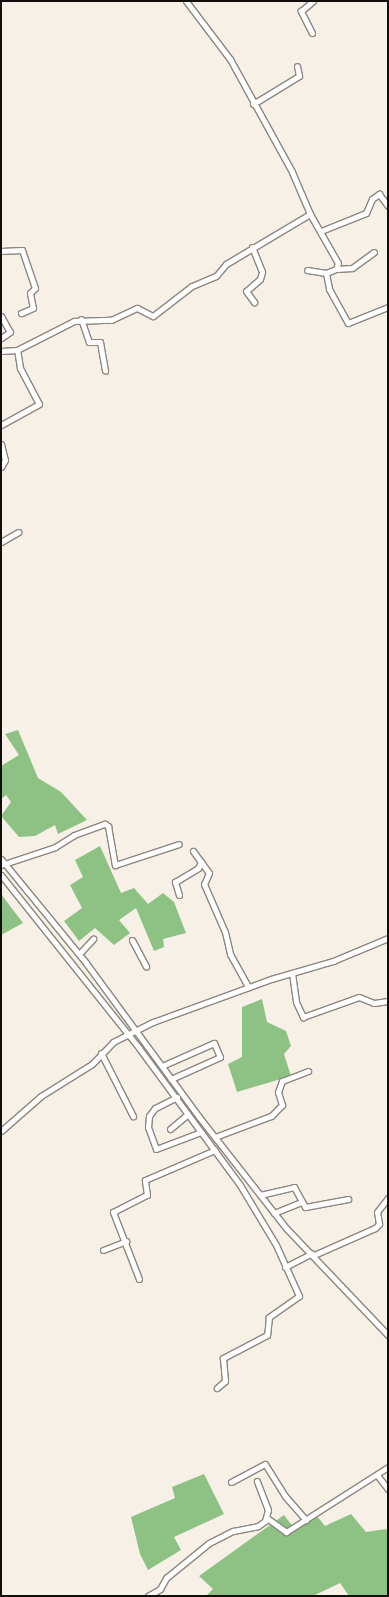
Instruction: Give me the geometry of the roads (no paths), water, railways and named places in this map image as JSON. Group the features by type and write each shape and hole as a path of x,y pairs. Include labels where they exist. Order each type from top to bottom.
{"street":[{"path":"186,1 230,59 292,172 310,214 335,254 338,263 336,269"},
{"path":"312,33 301,11 313,1"},
{"path":"253,104 299,76 297,66"},
{"path":"321,231 366,213 372,199 380,194 388,206"},
{"path":"1,351 16,350 81,320 111,320 137,308 153,316 192,286 216,276 226,264 252,247 310,214"},
{"path":"252,247 262,272 260,279 246,291 254,302"},
{"path":"1,250 22,250 35,288 30,293 33,308 21,313"},
{"path":"307,270 326,273 336,269 352,268 374,252"},
{"path":"326,273 329,288 348,323 388,307"},
{"path":"1,316 10,332 1,338"},
{"path":"81,320 89,342 100,342 105,371"},
{"path":"1,425 39,404 20,368 16,350"},
{"path":"1,444 5,460 1,467"},
{"path":"1,542 18,532"},
{"path":"179,844 115,865 108,826 104,824 74,835 55,847 2,862 79,954 176,1098 256,1208 285,1267 298,1299 271,1315 267,1322 270,1331 267,1335 222,1358 225,1381 217,1388"},
{"path":"193,851 209,875 204,884 225,932 230,954 248,987"},
{"path":"179,895 176,882 198,868 201,862"},
{"path":"1,874 133,1034 162,1066 274,1213 388,1335"},
{"path":"1,1131 41,1096 92,1064 113,1042 133,1034 153,1022 248,987 333,961 388,938"},
{"path":"79,954 93,939"},
{"path":"132,940 146,966"},
{"path":"292,973 296,1002 304,1017 358,997 374,1003 388,1001"},
{"path":"162,1066 214,1042 220,1056 171,1079"},
{"path":"101,1053 133,1116"},
{"path":"215,1137 271,1116 282,1105 278,1092 282,1081 308,1071"},
{"path":"182,1093 152,1110 149,1116 148,1127 156,1149 201,1132"},
{"path":"170,1129 188,1114"},
{"path":"139,1278 113,1212 147,1195 145,1180 214,1150"},
{"path":"260,1195 294,1186 302,1202 307,1207 348,1199"},
{"path":"285,1267 375,1228 378,1224 377,1212 388,1198"},
{"path":"274,1213 302,1202"},
{"path":"103,1250 126,1241"},
{"path":"231,1482 265,1464 285,1496 306,1520"},
{"path":"266,1518 284,1532 388,1467"},
{"path":"377,1475 388,1489"},
{"path":"148,1596 160,1589 166,1578 209,1543 238,1528 258,1526 266,1518 266,1504 257,1482"}]}
